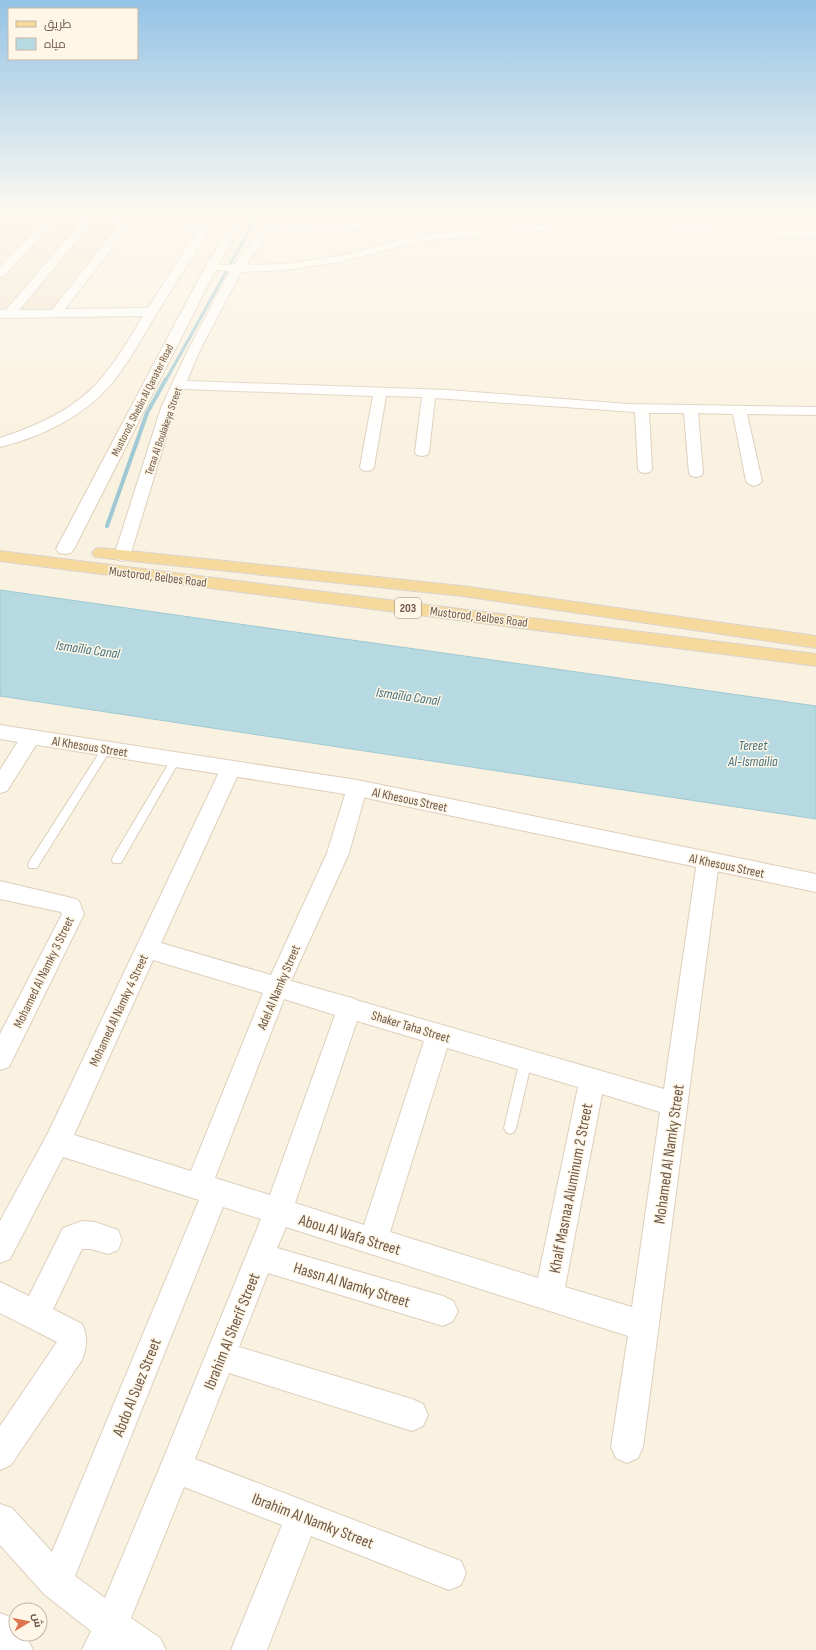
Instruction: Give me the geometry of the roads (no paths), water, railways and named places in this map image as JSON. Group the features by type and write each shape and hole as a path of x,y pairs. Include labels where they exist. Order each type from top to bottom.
{"main road":[{"name":"Mustorod, Shebin Al Qanater Road","path":"65,549 201,288"},
{"name":"Mustorod, Belbes Road","path":"0,541 122,556 462,592 816,642"},
{"name":"Mustorod, Belbes Road","path":"0,556 816,660"},
{"name":"Al Khesous Street","path":"0,732 358,788 816,883"}],"street":[{"path":"5,314 28,288"},
{"path":"56,313 76,288"},
{"path":"0,443 28,434 56,422 92,396 113,373 166,288"},
{"name":"Teraa Al Boulakeya Street","path":"122,556 168,408 178,385 227,288"},
{"path":"5,314 151,312"},
{"path":"185,371 199,371"},
{"path":"178,385 227,380 380,392 642,408 816,411"},
{"path":"367,467 380,392"},
{"path":"422,452 429,394"},
{"path":"642,408 645,469"},
{"path":"691,409 696,473"},
{"path":"739,409 754,481"},
{"path":"0,786 31,737"},
{"name":"Mohamed Al Namky 4 Street","path":"0,1249 57,1142 231,768"},
{"name":"Adel Al Namky Street","path":"207,1189 276,987 338,853 358,788"},
{"name":"Mohamed Al Namky Street","path":"627,1447 708,861"},
{"name":"Mohamed Al Namky 3 Street","path":"0,1059 73,914 71,907 68,905 3,895"},
{"name":"Shaker Taha Street","path":"147,949 350,1007 675,1104"},
{"name":"Ibrahim Al Sherif Street","path":"105,1638 176,1468 278,1211 350,1007"},
{"path":"373,1241 439,1034"},
{"name":"Khalf Masnaa Aluminum 2 Street","path":"549,1296 592,1079"},
{"name":"Abou Al Wafa Street","path":"57,1142 644,1326"},
{"name":"Abdo Al Suez Street","path":"56,1582 207,1189"},
{"path":"35,1315 74,1238 88,1234 108,1240"},
{"name":"Hassn Al Namky Street","path":"260,1256 443,1311"},
{"path":"0,1297 72,1334 71,1349 0,1454"},
{"path":"221,1356 412,1415"},
{"name":"Ibrahim Al Namky Street","path":"176,1468 449,1573"},
{"path":"249,1650 302,1516"},
{"path":"0,1520 105,1638 148,1650"},
{"path":"0,1630 15,1650"}],"lane":[{"path":"33,865 106,749"},
{"path":"117,860 175,760"},
{"path":"510,1128 526,1060"}],"water":[{"name":"Tereet Al-Ismailia","path":"0,590 816,706 816,819 0,696"}],"waterway":[{"path":"166,380 217,288"},
{"path":"107,526 147,413 166,379"}],"water label":[{"name":"Ismaïlia Canal","path":"88,649"},
{"name":"Ismaïlia Canal","path":"408,696"}]}
